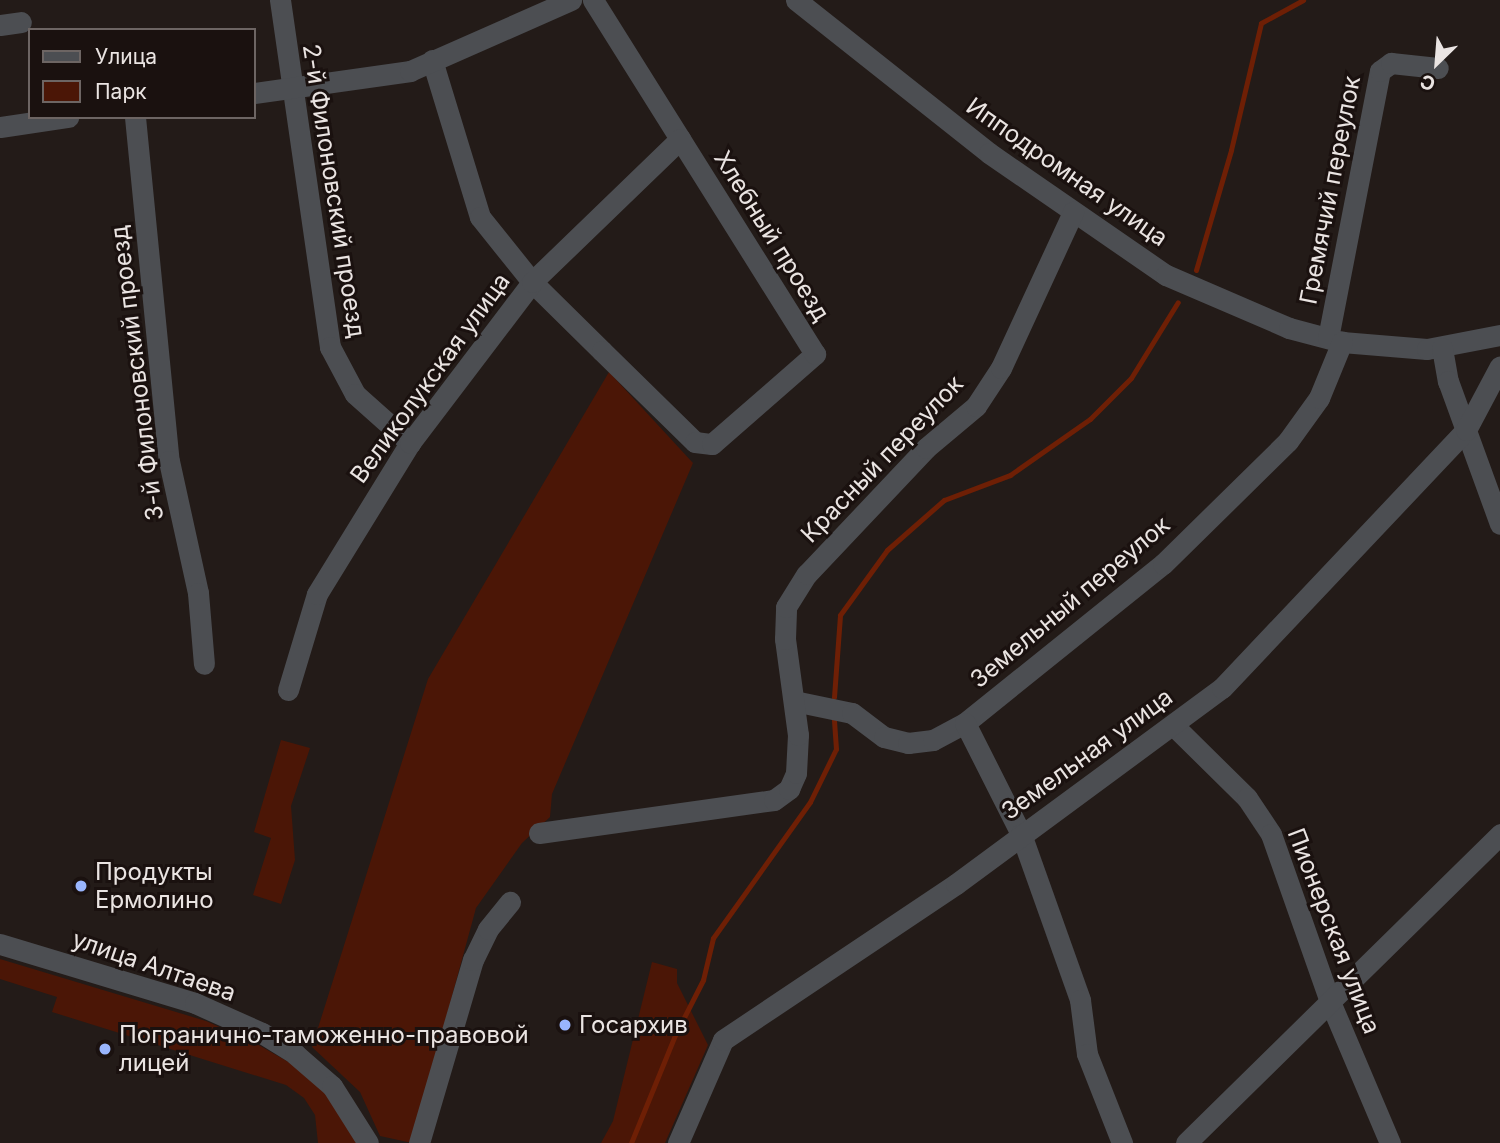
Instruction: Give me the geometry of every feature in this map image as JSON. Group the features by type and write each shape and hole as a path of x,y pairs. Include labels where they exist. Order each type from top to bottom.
{"street":[{"name":"2-й Филоновский проезд","path":"280,0 290,89 330,348 355,394 410,443"},
{"path":"256,93 410,71 571,0"},
{"name":"Хлебный проезд","path":"532,282 695,442 712,444 815,354 593,0"},
{"name":"Ипподромная улица","path":"796,0 989,153 1166,275 1289,328 1335,340 1442,348 1500,335"},
{"path":"432,60 480,217 532,282"},
{"name":"Гремячий переулок","path":"1335,340 1380,71 1391,64 1438,68"},
{"path":"0,127 54,119"},
{"name":"3-й Филоновский проезд","path":"135,119 169,461 198,593 204,664"},
{"name":"Великолукская улица","path":"288,690 317,594 410,443 532,282 680,139"},
{"name":"Красный переулок","path":"539,833 774,800 789,789 796,773 794,701 785,639 786,607 807,574 908,466 976,406 1000,368 1073,212"},
{"name":"Земельный переулок","path":"794,701 852,713 884,737 908,743 933,740 965,723 1163,564 1288,441 1319,398 1335,340"},
{"path":"1442,348 1448,381 1500,524"},
{"name":"Земельная улица","path":"678,1143 723,1040 956,884 1222,688 1466,430 1500,366"},
{"path":"965,723 1021,834 1080,1000 1087,1054 1122,1143"},
{"name":"Пионерская улица","path":"1173,725 1247,797 1270,834 1331,1004 1390,1143"},
{"path":"1186,1143 1331,1004 1500,834"},
{"path":"419,1143 473,960 488,929 510,902"},
{"name":"улица Алтаева","path":"0,944 195,1003 262,1033 296,1054 332,1086 368,1143"}],"green space":[{"path":"609,372 693,463 552,794 550,817 522,843 476,908 412,1143 380,1136 360,1092 312,1047 428,679"},
{"path":"281,740 310,748 291,806 295,860 281,904 253,895 271,838 254,832"},
{"path":"0,959 206,1021 255,1043 299,1068 340,1104 361,1143 318,1143 315,1115 304,1098 286,1085 52,1012 57,997 0,979"},
{"path":"652,962 677,969 677,983 708,1045 665,1143 601,1143 613,1121"}],"waterway":[{"path":"1196,270 1231,150 1261,23 1303,0"},
{"path":"834,697 840,615 887,550 944,500 1010,475 1090,419 1131,378 1178,302"},
{"path":"631,1143 675,1035 703,980 713,938 810,802 836,749 834,717"}],"place":[{"name":"Продукты Ермолино","path":"81,886"},
{"name":"Госархив","path":"565,1025"},
{"name":"Погранично-таможенно-правовой лицей","path":"105,1049"}]}
